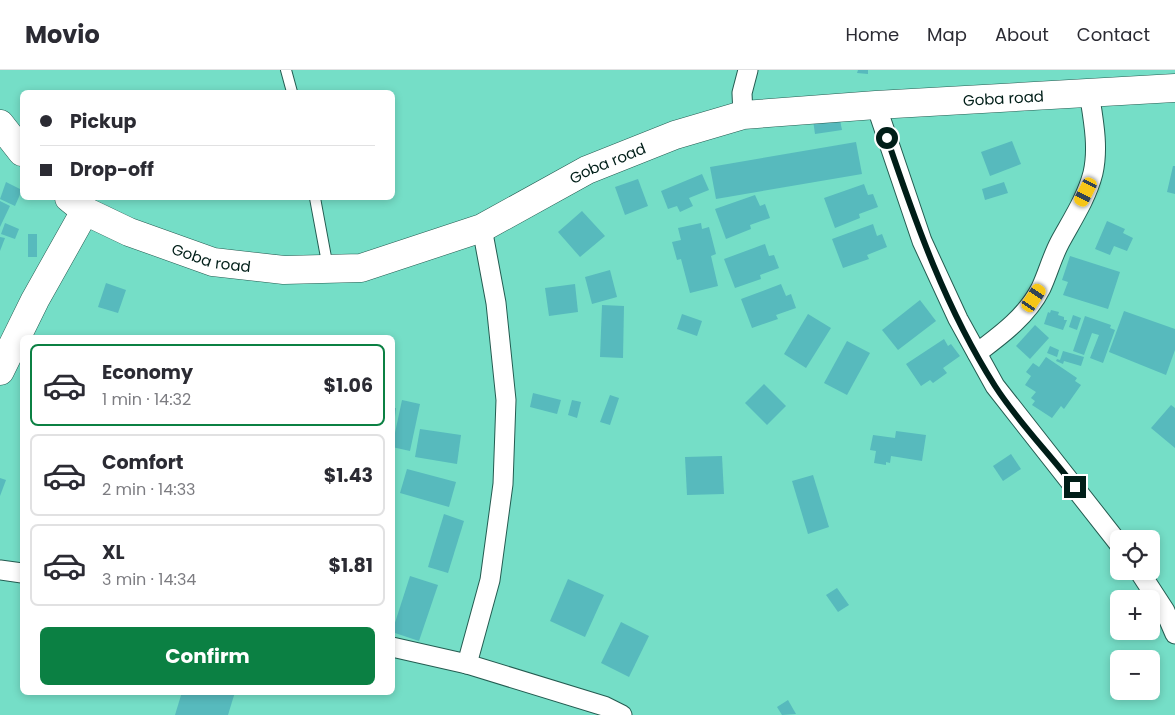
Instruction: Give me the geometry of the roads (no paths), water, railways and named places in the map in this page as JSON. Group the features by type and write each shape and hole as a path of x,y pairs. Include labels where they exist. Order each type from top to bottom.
{"street":[{"path":"743,115 742,93 748,70"},
{"name":"Goba road","path":"77,204 129,232 213,262 284,270 361,268 482,228 587,170 675,135 743,115 876,105 1175,88"},
{"path":"977,353 1006,331 1028,307 1041,288 1054,252 1086,192 1093,172 1095,151 1089,92"},
{"path":"876,105 922,241 942,288 995,386 1110,533"},
{"path":"0,124 20,149"},
{"path":"0,371 35,300 77,204"},
{"path":"467,664 490,580 504,474 506,400 496,303 482,228"},
{"path":"0,570 20,573"},
{"path":"1145,580 1165,611 1175,634"},
{"path":"395,648 467,664 604,706 622,715"}],"lane":[{"path":"286,70 291,90"},
{"path":"315,200 328,269"}]}
